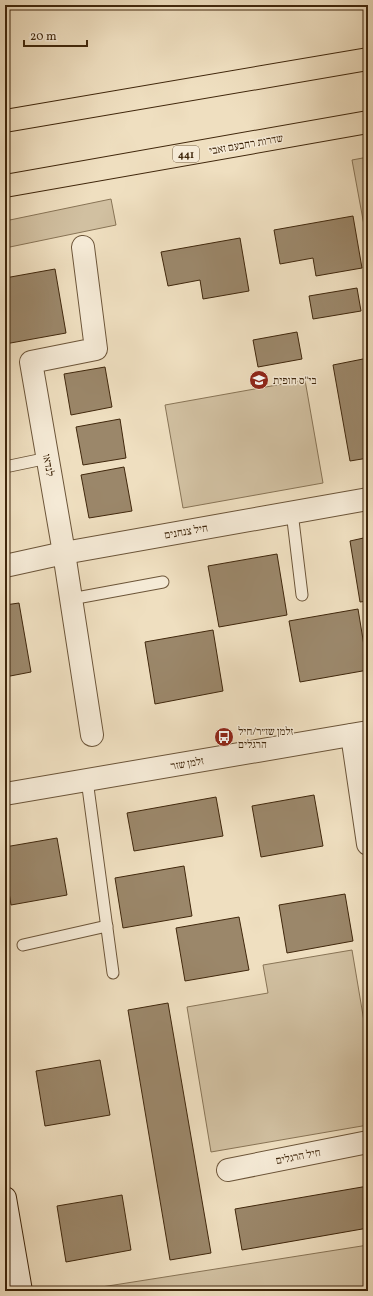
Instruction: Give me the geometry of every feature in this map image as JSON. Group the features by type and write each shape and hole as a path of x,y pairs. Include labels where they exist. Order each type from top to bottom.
{"main road":[{"path":"5,121 368,59"},
{"name":"שדרות רחבעם זאבי","path":"5,186 368,122"}],"street":[{"name":"לנדאו","path":"83,248 96,349 31,362 64,552 92,735"},
{"name":"חיל צנחנים","path":"5,566 64,552 368,499"},
{"name":"זלמן שזר","path":"5,794 360,734"},
{"path":"360,734 368,844"},
{"name":"חיל הרגלים","path":"228,1170 368,1142"},
{"path":"5,1198 21,1291"}],"lane":[{"path":"5,467 48,458"},
{"path":"292,512 302,595"},
{"path":"71,599 163,582"},
{"path":"87,780 113,973"},
{"path":"24,945 107,926"}],"shaded area":[{"path":"368,157 368,247 352,160"},
{"path":"111,199 116,225 5,248 5,221"},
{"path":"305,380 323,483 183,508 165,405"},
{"path":"352,950 368,1045 368,1125 211,1152 187,1007 268,993 263,965"},
{"path":"368,1245 368,1291 76,1291"}],"building":[{"path":"353,216 362,268 316,276 313,258 280,264 274,230"},
{"path":"240,238 249,291 203,299 200,280 168,286 161,252"},
{"path":"55,269 66,333 5,344 5,278"},
{"path":"357,288 361,311 313,319 309,296"},
{"path":"297,332 302,359 258,367 253,340"},
{"path":"368,358 368,458 350,461 333,365"},
{"path":"105,367 112,407 71,415 64,374"},
{"path":"120,419 126,458 83,465 76,427"},
{"path":"124,467 132,511 89,518 81,475"},
{"path":"368,537 368,601 360,602 350,541"},
{"path":"277,554 287,615 219,627 208,566"},
{"path":"19,603 31,672 5,677 5,605"},
{"path":"358,609 368,670 300,682 289,621"},
{"path":"213,630 223,691 155,704 145,642"},
{"path":"314,795 323,846 261,857 252,806"},
{"path":"216,797 223,836 134,851 127,813"},
{"path":"57,838 67,895 11,905 5,867 5,847"},
{"path":"184,866 192,916 123,928 115,878"},
{"path":"345,894 353,941 287,953 279,905"},
{"path":"239,917 249,970 185,981 176,928"},
{"path":"168,1003 211,1253 170,1260 128,1010"},
{"path":"100,1060 110,1115 45,1126 36,1071"},
{"path":"368,1186 368,1228 242,1250 235,1209"},
{"path":"122,1195 131,1250 66,1262 57,1206"}],"place":[{"name":"בי\"ס חופית","path":"259,380"},
{"name":"זלמן שז״ר/חיל הרגלים","path":"224,737"}]}
